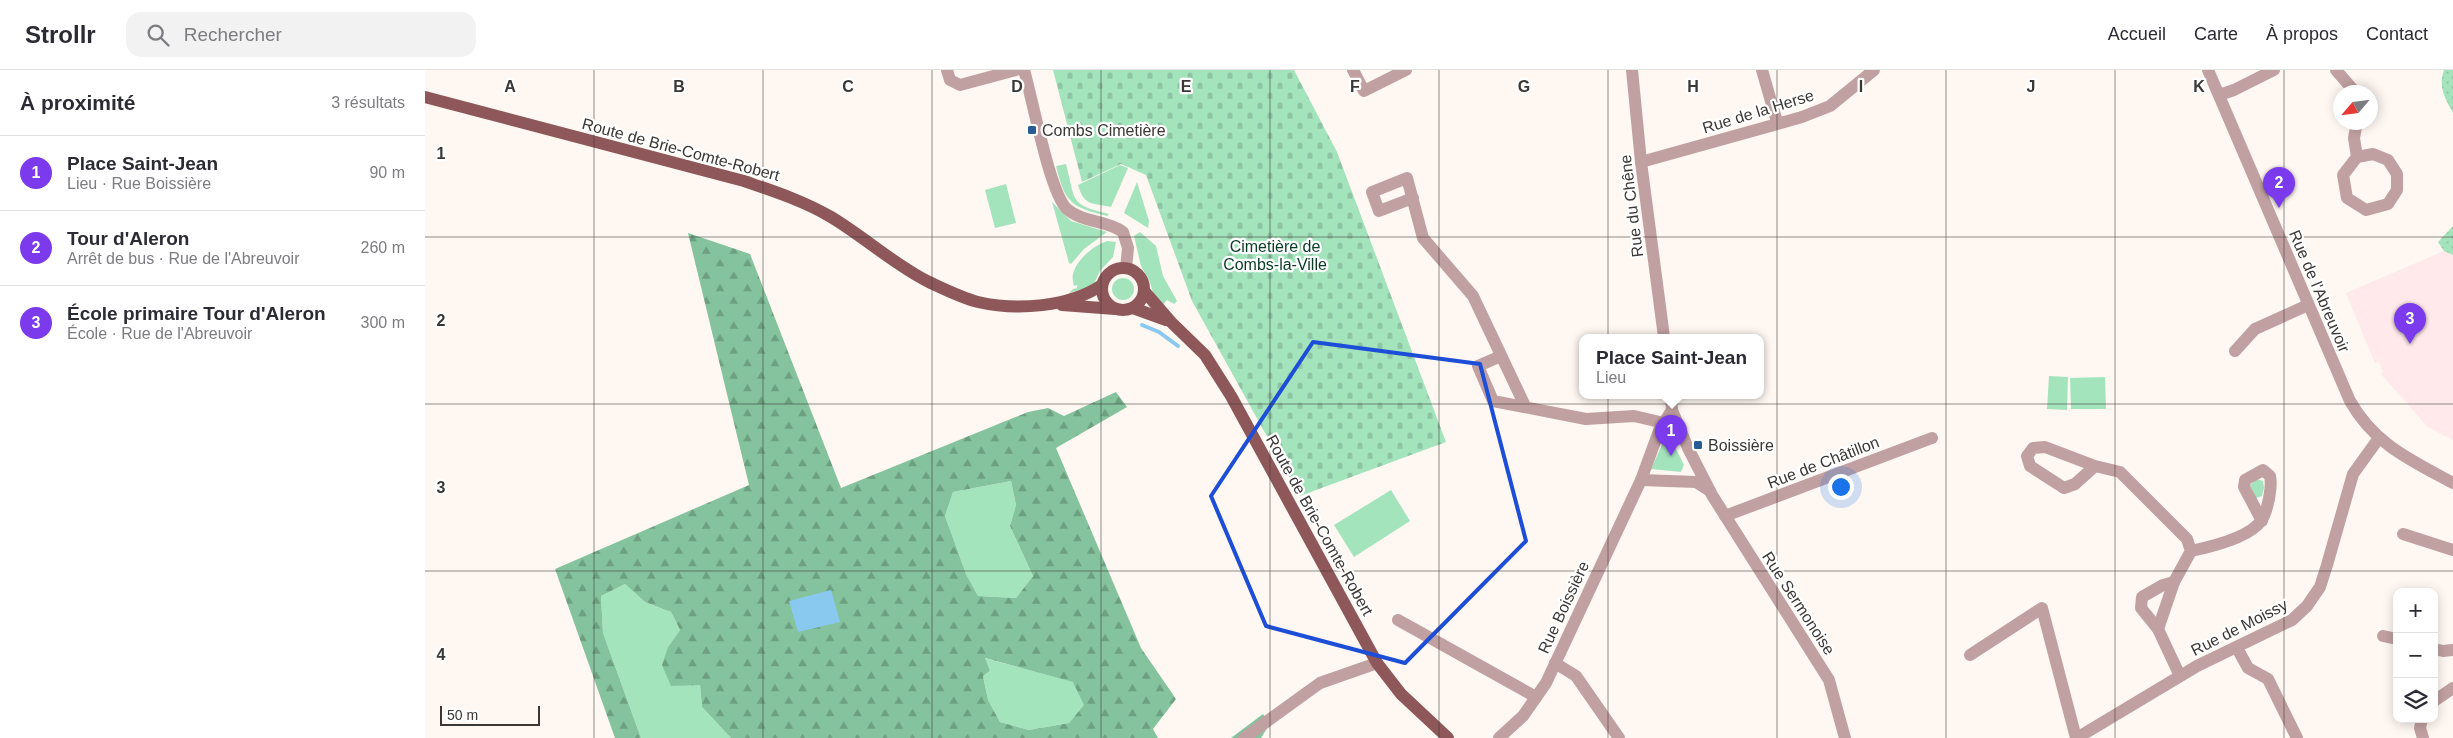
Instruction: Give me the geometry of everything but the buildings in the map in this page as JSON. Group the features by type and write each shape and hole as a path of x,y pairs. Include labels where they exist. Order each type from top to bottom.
{"main road":[{"name":"Route de Brie-Comte-Robert","path":"425,98 744,180 831,217 927,281 978,302 1024,306 1054,304 1085,296 1103,285"},
{"path":"1126,268 1140,275 1145,292 1143,299 1133,308 1122,311 1115,309 1106,301 1103,294 1103,285 1107,275 1112,271 1126,268"},
{"name":"Route de Brie-Comte-Robert","path":"1145,292 1171,322 1205,356 1231,396 1377,663 1401,694 1448,738"},
{"name":"Route de Brie-Comte-Robert","path":"1054,304 1080,308 1115,309"},
{"name":"Route de Brie-Comte-Robert","path":"1133,308 1171,322"}],"street":[{"path":"947,70 950,80 960,85 1016,70"},
{"path":"1024,70 1057,196 1072,213 1111,225 1123,232 1128,248 1126,268"},
{"path":"1353,70 1364,91 1406,70"},
{"name":"Rue du Chêne","path":"1632,70 1641,162 1664,334"},
{"path":"1762,70 1777,122"},
{"name":"Rue de la Herse","path":"1641,162 1777,122 1802,117 1830,106 1874,70"},
{"name":"Rue de l'Abreuvoir","path":"2208,70 2350,401 2361,421 2379,438 2409,459 2453,483"},
{"path":"2219,95 2234,90 2274,70"},
{"path":"2336,70 2349,85"},
{"path":"2356,130 2354,138 2357,157 2343,175 2347,198 2366,210 2388,204 2397,190 2397,174 2388,160 2373,154 2357,157"},
{"path":"1413,198 1423,238 1473,296 1525,406"},
{"path":"2235,351 2255,329 2309,305"},
{"path":"1501,356 1478,366 1493,402 1525,406 1585,419 1634,416 1664,423"},
{"path":"1671,399 1672,410 1710,491"},
{"name":"Rue Boissière","path":"1499,738 1523,716 1555,662 1641,480 1664,423 1672,410"},
{"name":"Rue de Châtillon","path":"1725,516 1932,438"},
{"name":"Rue de Moissy","path":"2076,738 2180,676 2292,620 2307,606 2319,587 2327,565 2353,474 2379,438"},
{"path":"2095,466 2075,484 2064,488 2030,466 2027,456 2033,448 2045,447 2095,466 2120,472 2187,539 2191,551 2174,582 2158,629"},
{"path":"1641,480 1696,482 1710,491"},
{"name":"Rue Sermonoise","path":"1710,491 1829,680 1845,738"},
{"path":"2191,551 2220,545 2255,527 2262,520"},
{"path":"2403,534 2453,550"},
{"path":"2174,582 2163,585 2142,597 2141,608 2158,629 2180,676"},
{"path":"1970,655 2041,608 2076,738"},
{"path":"1398,620 1536,697"},
{"path":"2383,636 2393,638"},
{"path":"2237,648 2248,668 2268,679 2297,738"},
{"path":"2438,650 2453,650"},
{"path":"1555,662 1576,676 1619,738"},
{"path":"1244,738 1320,683 1377,663"},
{"path":"2438,698 2453,688"},
{"path":"2421,723 2420,728 2423,738"}],"highlighted area":[{"path":"1313,342 1480,364 1526,541 1405,663 1266,626 1211,496"}],"shaded area":[{"path":"2444,251 2453,255 2453,440 2428,427 2381,374 2383,372 2379,362 2375,363 2346,293"}],"green space":[{"name":"Cimetière de Combs-la-Ville","path":"1053,70 1294,70 1337,152 1446,442 1300,496 1192,301 1146,175 1121,164 1082,182"},
{"path":"2444,70 2453,70 2453,113 2442,87"},
{"path":"1066,164 1076,200 1080,204 1096,211 1109,214 1107,216 1085,210 1071,202 1063,188 1056,166"},
{"path":"1120,165 1128,168 1111,207 1094,204 1083,197 1078,185"},
{"path":"1137,182 1149,221 1148,228 1124,213"},
{"path":"1006,184 1016,223 995,228 985,190"},
{"path":"1052,202 1071,221 1107,232 1084,249 1071,264 1069,263"},
{"path":"2453,226 2453,255 2444,251 2438,242"},
{"path":"1140,232 1156,246 1163,276 1177,301 1174,304 1167,300 1163,305 1154,295 1149,280 1141,266 1134,236"},
{"path":"688,233 750,254 841,488 1028,412 1048,408 1064,416 1116,392 1127,407 1056,448 1141,648 1176,699 1153,729 1158,738 731,738 702,707 700,685 671,686 662,665 668,647 680,630 671,612 645,602 625,584 601,596 603,633 641,738 615,738 555,569 749,485","holes":["1011,481 1016,505 1010,526 1033,576 1016,598 978,596 966,574 945,516 953,492","985,658 1073,682 1084,705 1069,723 1029,730 1000,722 988,700 983,676 990,671"]},
{"path":"1107,241 1116,242 1113,257 1100,271 1093,286 1069,293 1077,288 1077,285 1074,286 1073,277 1078,263 1096,246"},
{"path":"1119,278 1127,278 1134,285 1134,293 1127,300 1119,300 1112,293 1112,285"},
{"path":"2049,376 2068,377 2067,410 2047,409"},
{"path":"2105,377 2106,409 2071,409 2070,378"},
{"path":"1665,438 1671,439 1684,465 1681,472 1651,469"},
{"path":"2257,479 2263,481 2264,488 2262,496 2256,498 2250,485"},
{"path":"1011,481 1016,505 1010,526 1033,576 1016,598 978,596 966,574 945,516 953,492"},
{"path":"1391,490 1410,521 1354,557 1334,525"},
{"path":"625,584 645,602 671,612 680,630 668,647 700,685 702,707 731,738 641,738 603,633 601,596"},
{"path":"984,658 1074,682 1085,705 1069,723 1029,730 1000,722 988,700 983,676 990,671"},
{"path":"1263,714 1269,725 1261,738 1231,738"}],"water":[{"path":"831,590 840,622 798,632 789,601"}],"waterway":[{"path":"1142,325 1159,332 1178,346"}],"place":[{"name":"Combs Cimetière","path":"1032,130"},
{"name":"Tour d'Aleron","path":"2279,208"},
{"name":"École primaire Tour d'Aleron","path":"2410,344"},
{"name":"Boissière","path":"1698,445"},
{"name":"Place Saint-Jean","path":"1671,456"}]}
